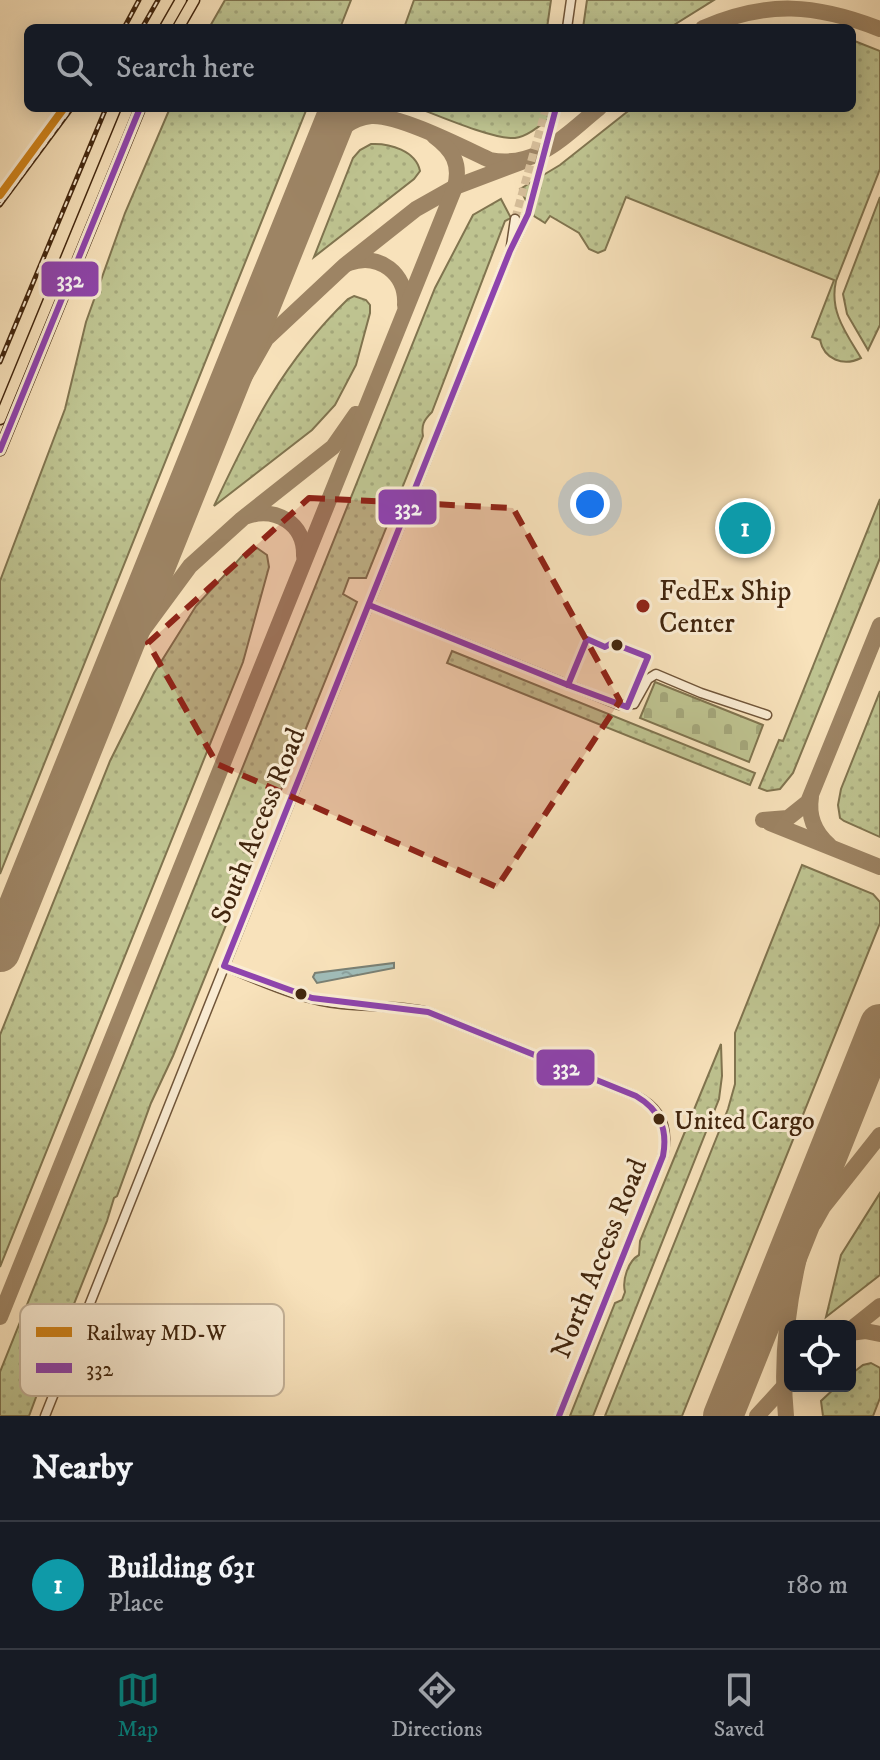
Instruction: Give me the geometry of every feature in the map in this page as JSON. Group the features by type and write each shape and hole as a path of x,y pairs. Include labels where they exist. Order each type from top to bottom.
{"main road":[{"path":"167,24 181,0"},
{"path":"180,24 194,0"},
{"path":"0,419 126,112"},
{"path":"0,450 138,112"}],"street":[{"path":"568,24 571,0"},
{"name":"South Access Road","path":"90,1304 510,251 528,214"},
{"name":"South Access Road","path":"510,251 515,219"},
{"path":"369,605 619,705 627,707 634,704 648,679 656,674 767,715"},
{"name":"North Access Road","path":"224,966 325,1001 396,1006 428,1012 636,1096 646,1101 660,1116 667,1141 663,1156 559,1416"},
{"name":"South Access Road","path":"45,1416 53,1396"}],"highlighted area":[{"path":"309,498 513,508 620,701 497,887 217,764 148,643"}],"green space":[{"path":"225,0 351,0 342,24 211,24"},
{"path":"414,0 551,0 548,24 405,24"},
{"path":"587,0 714,0 675,24 584,24"},
{"path":"856,42 880,51 880,169 834,292 840,321 861,358 848,362 835,360 822,347 820,340 812,337 834,280 626,197 605,250 598,253 589,249 579,233 550,216 545,223 534,216 520,189 560,165 627,112 856,112"},
{"path":"168,112 305,112 0,874 0,581 65,409 86,322 125,213"},
{"path":"428,112 552,112 554,115 536,129 515,138 467,127"},
{"path":"371,144 386,145 408,153 420,171 414,179 314,257 353,158"},
{"path":"880,197 880,325 868,350 847,314 843,294"},
{"path":"501,199 511,218 505,221 366,578 349,578 343,594 357,602 248,872 240,881 239,893 151,1103 74,1304 27,1304 435,288 473,215"},
{"path":"354,296 366,300 370,313 356,365 335,405 312,430 214,506 256,422 287,371 325,323"},
{"path":"880,499 880,558 793,773 780,789 767,791 759,788 779,740 783,741"},
{"path":"257,548 267,555 269,567 243,662 0,1267 0,1035 110,761 154,673 196,606 243,555"},
{"path":"452,651 755,773 750,785 447,663"},
{"path":"655,682 763,725 749,762 640,718"},
{"path":"880,691 880,837 840,818 838,805 841,789"},
{"path":"802,865 873,894 880,902 880,923 682,1416 605,1416 728,1109 735,1084 735,1033"},
{"path":"721,1044 719,1099 593,1416 570,1416 615,1303 622,1300 627,1271 639,1255 640,1241"},
{"path":"880,1193 880,1275 826,1317 841,1255"},
{"path":"20,1322 20,1396 36,1396 29,1416 0,1416 0,1372"},
{"path":"871,1363 880,1368 880,1398 873,1416 823,1416 821,1401 831,1392 856,1392 856,1370"}],"water":[{"path":"394,963 394,968 317,983 313,977 315,973"}],"taxiway":[{"path":"713,24 770,9 792,9 834,14 880,29"},
{"path":"324,146 345,126 371,116 414,126 490,160 507,161 536,155 549,148 594,112"},
{"path":"0,1317 455,187 457,171 454,158 434,136"},
{"path":"183,497 215,429 266,339 344,266 416,209 455,187 524,161"},
{"path":"349,263 371,261 389,268 401,284 405,305"},
{"path":"77,760 137,638 190,566 242,519 333,447 356,414"},
{"path":"247,516 268,514 287,520 300,535 304,556"},
{"path":"763,820 788,818 808,802 880,625"},
{"path":"811,797 813,823 829,845"},
{"path":"770,823 880,867"},
{"path":"786,1416 785,1342 796,1270 838,1130"},
{"path":"814,1223 823,1207 880,1135"},
{"path":"756,1335 793,1261"},
{"path":"856,1325 880,1306"},
{"path":"856,1332 880,1334"},
{"path":"757,1416 784,1386"}],"runway":[{"path":"0,952 338,112"},
{"path":"723,1416 880,1024"}],"tunnel":[{"path":"515,219 545,112"},
{"path":"528,214 555,112"}],"railway":[{"path":"126,24 139,0"},
{"path":"144,24 158,0"},
{"path":"0,205 69,112"},
{"path":"0,362 104,112"}],"rail line":[{"name":"MD-W","path":"0,195 61,112"}],"transit line":[{"name":"332","path":"0,450 138,112"},
{"name":"332","path":"555,112 528,214 510,251 224,966 312,998 428,1012 636,1096 651,1107 663,1129 663,1156 559,1416"},
{"name":"332","path":"369,605 568,685"},
{"name":"332","path":"587,639 605,647 612,643 648,657 627,707 568,685 587,639"}],"place":[{"name":"Building 631","path":"745,528"},
{"name":"FedEx Ship Center","path":"643,606"},
{"name":"United Cargo","path":"659,1119"}]}
